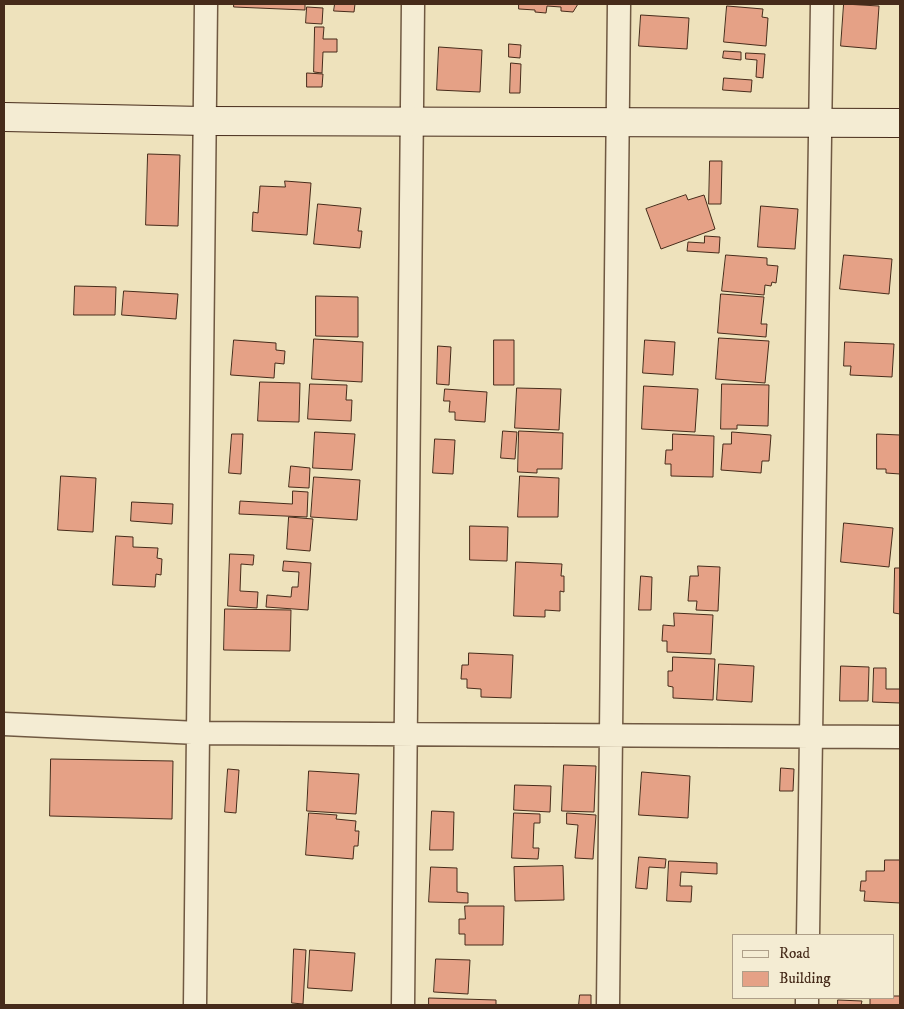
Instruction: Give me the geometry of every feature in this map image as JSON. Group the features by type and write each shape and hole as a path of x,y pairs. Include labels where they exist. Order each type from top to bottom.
{"main road":[{"path":"4,117 205,121 900,123"}],"street":[{"path":"195,1005 206,4"},
{"path":"403,1005 413,4"},
{"path":"608,1005 619,4"},
{"path":"808,934 822,4"},
{"path":"4,724 198,733 900,737"}],"building":[{"path":"234,4 305,4 305,10 234,7"},
{"path":"335,4 355,4 354,12 334,11"},
{"path":"519,4 578,4 573,12 561,11 561,7 547,6 546,13 519,9"},
{"path":"844,4 879,6 876,49 841,46"},
{"path":"727,6 763,9 762,17 768,18 766,46 724,42"},
{"path":"307,7 323,8 322,24 306,23"},
{"path":"641,15 689,18 687,49 639,46"},
{"path":"315,27 324,27 323,39 337,39 337,52 323,52 322,73 314,72"},
{"path":"509,44 521,45 520,58 509,57"},
{"path":"439,47 482,50 480,92 437,90"},
{"path":"724,51 741,52 741,60 723,58"},
{"path":"746,53 765,54 763,78 756,77 757,60 746,59"},
{"path":"511,63 521,64 520,93 510,93"},
{"path":"307,73 323,74 322,87 307,87"},
{"path":"724,78 752,80 751,92 723,90"},
{"path":"148,154 180,155 178,226 146,225"},
{"path":"710,161 722,161 721,204 709,204"},
{"path":"285,181 311,183 307,235 252,231 253,212 258,213 260,186 285,187"},
{"path":"686,195 688,200 704,195 715,229 661,249 646,209"},
{"path":"318,204 361,208 358,231 362,231 360,248 314,244"},
{"path":"761,206 798,209 795,249 758,247"},
{"path":"705,236 720,237 719,253 687,251 688,242 704,243"},
{"path":"726,255 767,258 767,265 778,266 776,283 772,282 771,286 765,285 764,295 722,291"},
{"path":"844,255 892,259 889,294 840,289"},
{"path":"75,286 116,287 115,315 74,315"},
{"path":"124,291 178,294 176,319 122,315"},
{"path":"721,294 764,297 761,324 767,324 766,337 718,333"},
{"path":"316,296 358,297 358,337 316,336"},
{"path":"719,338 769,341 765,383 716,379"},
{"path":"314,339 363,342 362,382 312,379"},
{"path":"234,340 276,343 276,350 285,351 284,364 275,363 274,378 231,375"},
{"path":"494,340 514,340 514,385 494,385"},
{"path":"645,340 675,342 673,375 643,373"},
{"path":"845,342 894,344 892,377 850,375 851,366 844,366"},
{"path":"438,346 451,347 449,385 437,384"},
{"path":"260,382 300,383 299,422 258,421"},
{"path":"310,384 347,385 346,400 352,400 351,421 308,419"},
{"path":"722,384 769,385 768,426 737,425 737,429 721,429"},
{"path":"644,386 698,389 695,432 642,429"},
{"path":"517,388 561,389 559,430 515,428"},
{"path":"445,389 487,392 485,422 455,420 455,412 449,412 450,401 444,401"},
{"path":"503,431 517,432 515,459 501,458"},
{"path":"519,431 563,433 562,469 537,469 537,473 518,472"},
{"path":"315,432 355,434 352,470 313,468"},
{"path":"732,432 771,435 769,461 762,461 761,473 721,470 723,444 731,444"},
{"path":"232,434 243,434 241,474 229,473"},
{"path":"673,434 714,436 713,477 671,476 671,464 665,464 666,450 672,450"},
{"path":"877,434 900,435 900,474 886,473 886,469 877,469"},
{"path":"435,439 455,440 453,474 433,473"},
{"path":"291,466 310,468 309,488 289,487"},
{"path":"61,476 96,478 93,532 58,530"},
{"path":"520,476 559,478 558,517 518,517"},
{"path":"314,477 360,480 357,520 311,517"},
{"path":"293,491 308,492 307,517 239,514 240,501 292,504"},
{"path":"132,502 173,504 172,524 131,521"},
{"path":"289,517 313,519 310,551 287,549"},
{"path":"844,523 893,528 889,567 841,562"},
{"path":"470,526 508,527 507,561 470,560"},
{"path":"116,536 133,537 133,547 158,548 157,558 162,559 161,575 156,574 155,587 113,585"},
{"path":"230,554 254,555 253,565 241,564 240,591 258,592 257,608 228,606"},
{"path":"284,561 311,563 308,610 266,607 267,595 291,597 292,587 298,587 299,572 283,571"},
{"path":"516,562 562,564 561,576 564,576 564,592 560,591 560,611 545,610 545,617 514,616"},
{"path":"698,566 720,567 718,611 696,610 697,601 688,601 690,576 698,576"},
{"path":"895,568 900,568 900,614 894,613"},
{"path":"641,576 652,577 651,610 639,610"},
{"path":"225,609 291,610 290,651 224,650"},
{"path":"674,613 713,615 711,654 667,652 667,641 662,641 663,625 674,626"},
{"path":"469,653 513,655 511,698 481,697 481,689 467,688 467,679 461,679 462,665 468,665"},
{"path":"673,657 715,659 713,700 673,698 673,687 668,686 668,671 672,671"},
{"path":"719,664 754,666 752,702 717,700"},
{"path":"841,666 869,667 868,701 840,701"},
{"path":"874,668 886,668 886,689 900,689 900,703 873,702"},
{"path":"51,759 173,761 172,819 50,816"},
{"path":"564,765 596,766 594,812 562,811"},
{"path":"781,768 794,769 793,791 780,791"},
{"path":"228,769 239,770 236,813 225,812"},
{"path":"309,771 359,774 356,814 307,811"},
{"path":"642,772 690,776 688,818 639,815"},
{"path":"515,785 551,786 550,812 514,810"},
{"path":"432,811 454,812 453,850 430,850"},
{"path":"309,813 337,815 336,819 356,821 355,831 359,831 358,846 354,846 353,859 306,855"},
{"path":"514,813 540,814 540,823 534,823 533,848 539,848 538,859 512,858"},
{"path":"567,813 596,815 593,859 575,858 578,825 567,824"},
{"path":"639,857 666,859 665,868 649,867 647,889 636,888"},
{"path":"885,860 900,860 900,903 864,901 865,891 860,891 861,881 866,881 866,871 884,871"},
{"path":"669,861 717,863 717,874 681,872 680,886 692,886 691,902 667,901"},
{"path":"563,866 564,900 515,901 514,867"},
{"path":"431,867 457,868 457,892 468,893 468,903 429,902"},
{"path":"465,906 504,906 503,945 465,945 465,934 459,934 459,919 465,919"},
{"path":"294,949 306,950 303,1004 292,1003"},
{"path":"310,950 355,953 352,991 308,988"},
{"path":"436,959 470,960 468,994 434,992"},
{"path":"580,995 591,995 591,1005 579,1005"},
{"path":"894,996 900,996 900,1005 870,1005 870,999 894,999"},
{"path":"429,998 496,1000 496,1005 429,1005"},
{"path":"838,1000 862,1001 861,1005 838,1005"}]}
